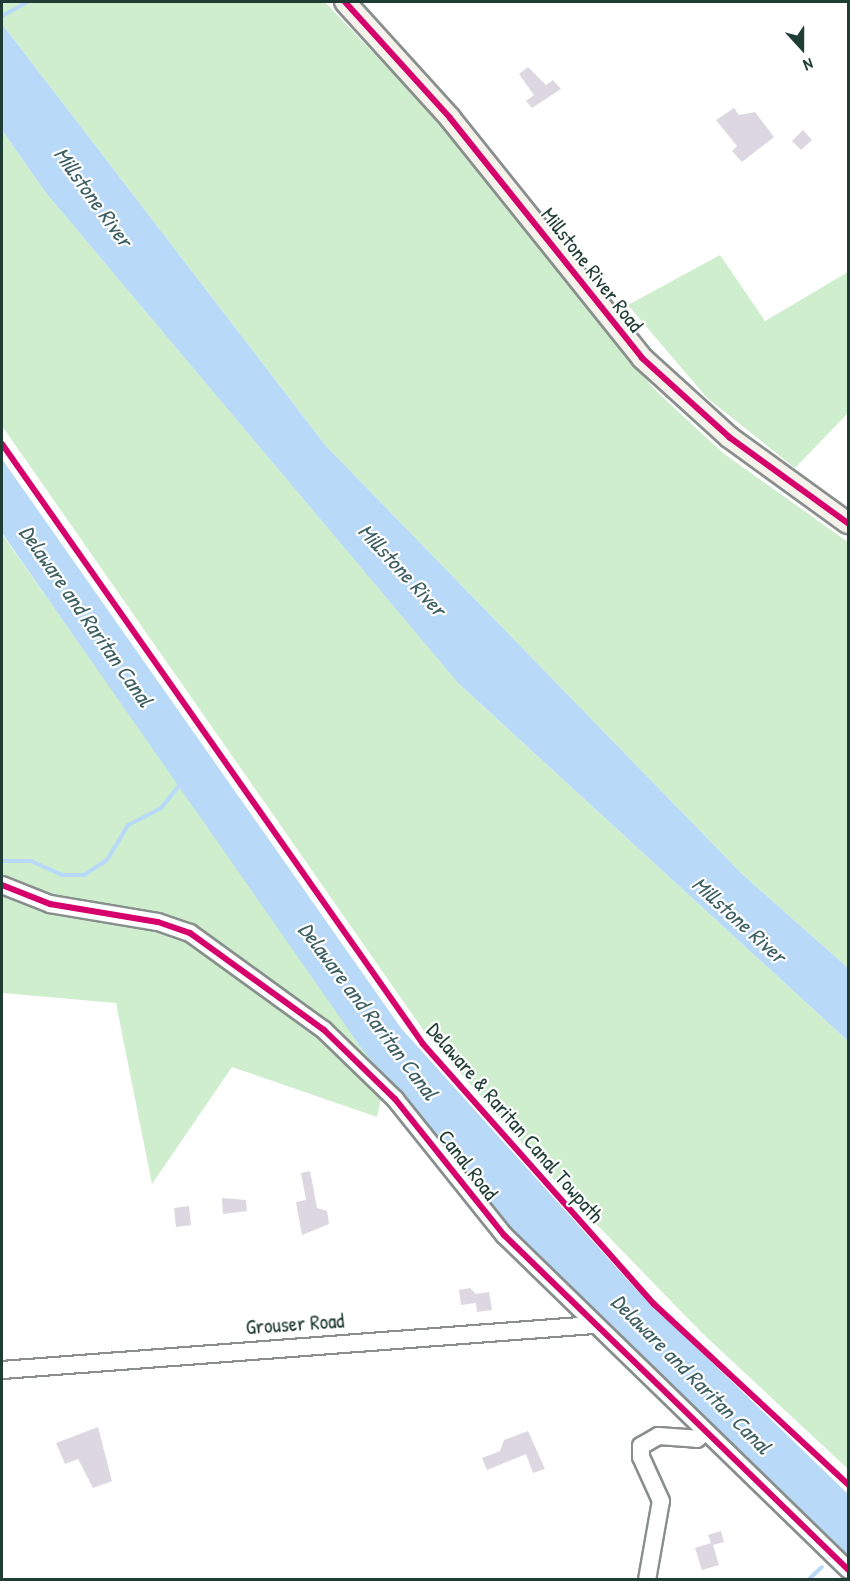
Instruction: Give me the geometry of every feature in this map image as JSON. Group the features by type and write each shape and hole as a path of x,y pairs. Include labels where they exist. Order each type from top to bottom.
{"main road":[{"name":"Millstone River Road","path":"345,2 457,126 642,358 729,437 849,524"}],"street":[{"name":"Canal Road","path":"2,885 50,904 176,927 219,951 373,1075 487,1216 593,1325 849,1570"},
{"name":"Grouser Road","path":"2,1370 593,1325"},
{"path":"647,1580 661,1501 641,1457 641,1446 658,1436 697,1439 705,1432"}],"green space":[{"path":"2,2 325,2 433,116 654,389 723,453 848,542 848,968 742,874 326,446 2,24"},
{"path":"2,130 46,193 461,686 848,1041 848,1469 702,1333 566,1193 426,1034 2,426"},
{"path":"720,255 765,321 848,272 848,413 795,468 707,398 628,305"},
{"path":"2,534 386,1076 377,1117 232,1067 152,1184 116,1003 2,993"}],"water":[{"name":"Millstone River","path":"2,24 326,446 742,874 848,968 848,1041 459,684 46,193 2,130"},
{"name":"Delaware and Raritan Canal","path":"2,459 401,1028 633,1286 848,1494 848,1555 498,1215 362,1049 2,533"}],"building":[{"path":"528,67 546,85 553,80 561,89 532,108 526,101 534,95 519,74"},
{"path":"734,108 739,115 755,112 774,137 742,162 732,151 737,146 716,120"},
{"path":"803,130 812,140 801,150 792,141"},
{"path":"310,1171 317,1208 327,1211 329,1224 302,1235 296,1202 306,1200 301,1173"},
{"path":"222,1198 246,1200 247,1211 223,1214"},
{"path":"189,1206 191,1225 176,1227 174,1208"},
{"path":"470,1288 476,1294 489,1292 492,1310 477,1312 476,1303 461,1305 459,1290"},
{"path":"98,1427 112,1481 93,1488 78,1459 65,1464 56,1443"},
{"path":"528,1431 545,1469 533,1473 526,1454 487,1470 482,1458 500,1451 504,1440"},
{"path":"721,1531 724,1542 713,1545 719,1565 702,1570 695,1548 711,1543 708,1535"}],"waterway":[{"path":"2,16 27,2"},
{"path":"2,861 31,861 62,875 84,875 107,860 128,825 161,808 181,783"},
{"path":"808,1580 822,1567"}],"cycle path":[{"path":"345,2 450,118 642,358 729,437 848,523"},
{"name":"Delaware & Raritan Canal Towpath","path":"2,444 423,1044 654,1304 848,1484"},
{"path":"2,885 50,904 158,922 190,933 324,1030 395,1099 504,1235 848,1570"}]}
